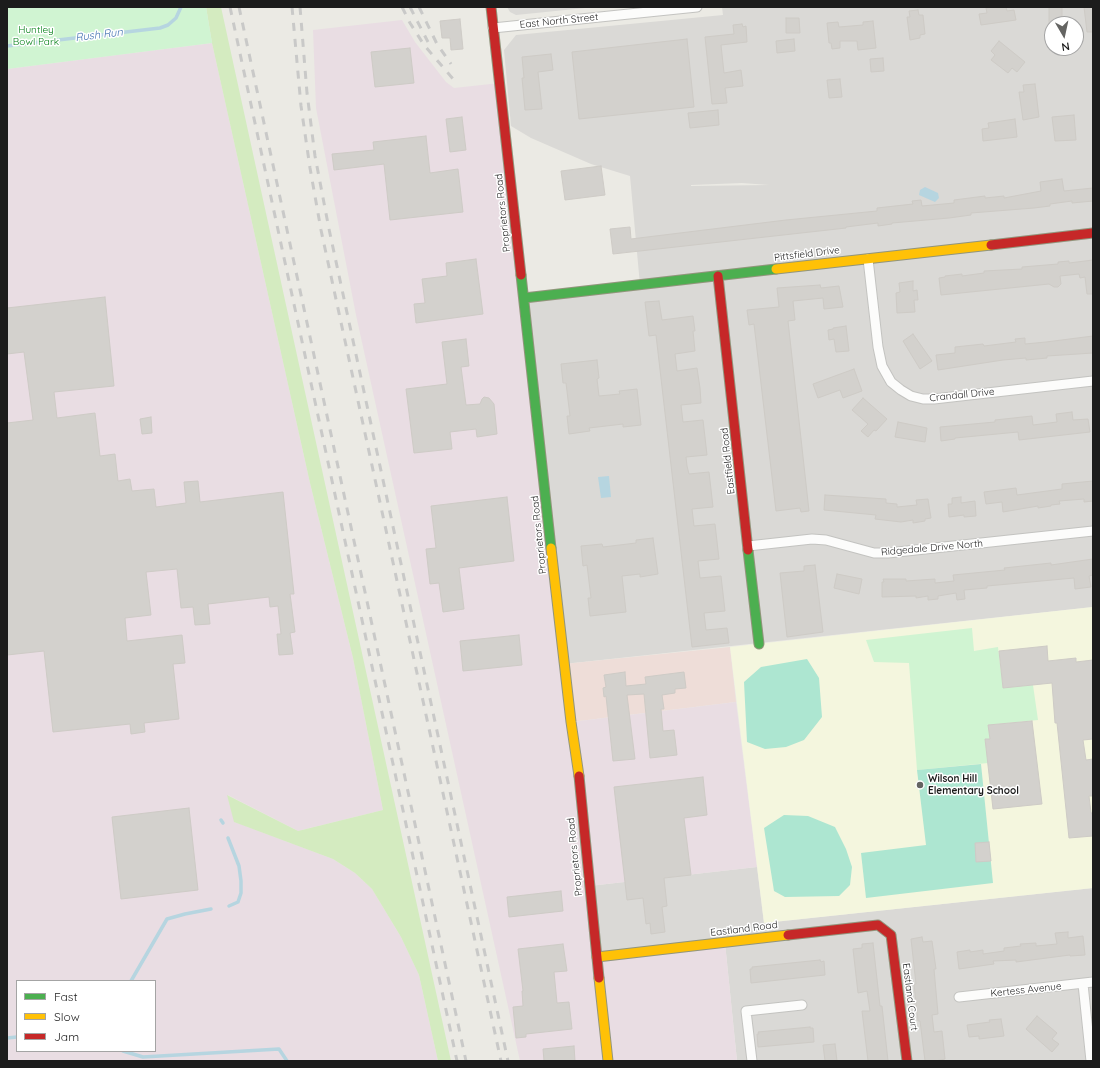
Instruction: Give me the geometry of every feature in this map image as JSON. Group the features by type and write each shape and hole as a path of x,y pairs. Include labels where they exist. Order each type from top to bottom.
{"street":[{"name":"Proprietors Road","path":"491,7 571,722 579,778 608,1061"},
{"name":"East North Street","path":"493,28 697,7"},
{"name":"Pittsfield Drive","path":"524,298 1093,233"},
{"name":"Crandall Drive","path":"868,258 878,347 882,366 891,382 906,393 923,399 934,399 1093,381"},
{"name":"Eastfield Road","path":"718,276 759,644"},
{"name":"Ridgedale Drive North","path":"748,546 812,539 826,540 874,553 888,553 1093,530"},
{"name":"Eastland Road","path":"597,957 866,926 878,926 886,930 891,935"},
{"name":"Eastland Court","path":"891,935 907,1061"},
{"name":"Kertess Avenue","path":"959,997 1093,982"},
{"path":"1083,984 1091,1061"},
{"path":"752,1061 746,1011 802,1005"}],"shaded area":[{"path":"507,7 595,7 516,15 510,12"},
{"path":"722,7 1093,7 1093,607 564,664 524,298 640,285 630,176 591,164 531,138 511,126 504,50 516,35 723,15","holes":["742,183 769,185 691,186"]},
{"path":"402,20 415,42 446,82 454,88 500,83 571,722 736,702 757,867 589,886 597,957 725,943 737,1061 520,1061 356,315 316,108 313,30"},
{"path":"212,43 310,483 353,658 383,810 298,831 228,795 235,822 333,859 355,873 372,889 401,937 419,975 438,1061 7,1061 7,69"},
{"name":"Wilson Hill Elementary School","path":"1093,607 1093,888 764,923 730,647"},
{"path":"730,647 736,702 571,722 564,664"},
{"path":"757,867 764,923 1093,888 1093,1061 737,1061 725,943 597,957 589,886"}],"green space":[{"name":"Huntley Bowl Park","path":"7,7 206,7 212,43 7,69"},
{"path":"206,7 221,7 451,1061 438,1061 419,975 401,937 372,889 355,873 333,859 234,822 227,795 298,831 383,810 353,658 310,483 212,43"},
{"path":"972,628 974,651 998,647 1003,688 1033,685 1038,720 988,725 990,739 985,740 988,763 917,770 909,663 874,662 866,640"},
{"path":"807,659 819,678 822,717 804,740 786,747 765,749 747,742 744,682 761,667"},
{"path":"981,764 993,883 866,898 861,853 926,845 917,770"},
{"path":"784,815 808,816 835,827 846,849 852,867 850,885 839,896 785,897 774,891 764,828"}],"water":[{"path":"925,187 938,193 939,198 935,202 919,195 920,190"},
{"path":"609,476 611,497 601,498 598,477"}],"building":[{"path":"1006,7 1007,11 1014,10 1016,20 981,25 979,14 987,13 986,8"},
{"path":"1049,7 1062,7 1062,16 1049,16"},
{"path":"1084,7 1093,7 1093,32 1087,32"},
{"path":"918,10 919,15 923,15 925,34 920,35 920,38 910,40 907,17 910,17 909,11"},
{"path":"786,18 799,18 800,33 786,33"},
{"path":"460,19 463,49 451,50 450,38 442,38 440,21"},
{"path":"873,21 876,48 858,50 857,41 840,41 840,48 832,49 831,43 829,43 827,23 838,22 839,27 863,25 863,22"},
{"path":"742,24 743,27 746,26 747,42 721,45 724,73 741,70 743,86 725,88 727,103 712,104 705,37 734,34 733,25"},
{"path":"687,39 694,107 579,119 572,52"},
{"path":"794,39 795,51 777,53 776,41"},
{"path":"999,41 1025,62 1017,72 1012,68 1008,73 991,60 995,55 991,51"},
{"path":"410,48 414,83 375,87 371,52"},
{"path":"551,54 553,70 538,72 542,109 525,110 522,57"},
{"path":"883,58 884,71 871,72 870,59"},
{"path":"840,79 842,97 829,98 827,80"},
{"path":"1035,84 1039,117 1023,120 1019,92 1024,92 1023,85"},
{"path":"718,110 719,125 690,128 688,113"},
{"path":"1074,115 1076,140 1055,141 1052,117"},
{"path":"462,117 466,150 450,152 446,119"},
{"path":"1015,119 1017,137 983,141 982,129 989,128 988,123"},
{"path":"426,136 430,173 458,169 463,212 390,220 384,164 334,170 332,154 374,150 373,142"},
{"path":"601,166 605,195 565,200 561,171"},
{"path":"1062,179 1064,191 1093,188 1093,201 1072,203 1072,201 1034,208 971,213 971,215 949,218 892,223 878,226 878,223 846,228 613,254 610,229 630,227 631,239 786,220 877,211 877,208 913,204 912,201 921,200 922,206 954,203 954,200 985,196 985,198 1004,196 1004,198 1041,191 1040,182"},
{"path":"476,259 483,314 416,323 414,304 425,303 422,279 447,276 446,263"},
{"path":"1093,260 1093,294 1087,294 1085,277 1080,278 1079,274 1060,276 1061,284 1058,287 1054,287 1049,284 941,295 939,278 945,276 962,274 962,276 984,273 984,271 1022,269 1022,267 1058,264 1058,262 1069,261 1069,263"},
{"path":"913,281 913,291 917,290 918,300 914,300 915,312 897,313 896,293 900,292 899,283"},
{"path":"820,285 821,288 839,286 843,307 824,309 823,298 793,301 795,320 788,321 809,511 801,512 800,508 776,511 754,324 749,325 747,310 779,307 777,288"},
{"path":"105,297 114,386 54,392 57,418 95,413 100,456 115,454 118,481 130,479 132,491 154,489 156,507 186,503 184,482 198,481 200,502 283,492 294,594 290,594 295,632 290,633 293,654 279,655 277,634 281,634 278,606 270,607 269,597 208,604 210,624 195,625 193,607 181,608 177,569 146,572 151,615 125,618 127,641 182,635 185,663 173,664 179,719 144,723 145,732 131,734 130,724 53,732 44,651 7,655 7,423 33,420 24,352 7,354 7,308"},
{"path":"659,301 662,320 693,316 695,351 675,354 677,371 697,368 701,403 681,405 683,422 703,420 707,455 686,457 689,474 709,472 713,507 692,509 694,526 715,524 719,559 698,561 700,578 721,576 725,611 704,613 706,630 727,628 729,643 692,647 656,335 649,336 645,302"},
{"path":"846,326 849,351 836,352 834,339 829,340 828,330"},
{"path":"913,334 932,361 920,369 903,341"},
{"path":"1093,336 1093,353 1047,356 1047,358 1026,360 1026,358 1003,360 938,370 936,355 955,353 955,347 983,344 984,346 1016,342 1015,339 1025,338 1025,344"},
{"path":"466,339 469,366 461,367 466,405 480,404 484,397 489,398 494,404 497,434 477,437 476,429 450,432 452,449 414,453 406,389 447,384 442,342"},
{"path":"597,360 599,396 620,394 619,391 637,389 641,425 623,427 623,424 589,428 590,431 569,434 567,416 570,416 566,383 563,383 561,364"},
{"path":"854,369 862,391 843,398 840,390 818,398 813,384"},
{"path":"863,398 887,419 868,437 861,431 868,424 852,410"},
{"path":"1072,412 1073,420 1088,419 1090,432 1019,440 1018,432 955,438 941,441 940,427 995,422 995,420 1032,416 1033,425 1057,422 1056,414"},
{"path":"151,417 152,433 142,434 140,419"},
{"path":"898,422 927,428 925,442 895,437"},
{"path":"1093,481 1093,501 1084,502 1084,499 1059,501 1060,504 1051,506 1038,508 1038,506 1003,512 1002,502 986,504 984,492 1016,488 1017,495 1062,489 1062,484"},
{"path":"825,495 886,499 886,503 897,504 897,507 917,505 916,500 928,499 931,518 925,519 925,521 913,523 913,520 901,522 875,519 876,515 824,510"},
{"path":"507,497 514,561 459,568 464,609 443,612 439,583 430,584 426,549 436,548 431,506"},
{"path":"961,497 961,503 975,501 976,516 964,517 964,515 949,517 948,504 952,504 952,498"},
{"path":"653,538 658,574 640,577 640,574 622,576 626,612 590,616 588,598 591,598 587,565 583,566 581,546 602,544 603,547 636,543 636,540"},
{"path":"1093,559 1093,575 1089,576 1091,587 1075,589 1074,578 987,586 987,588 964,590 965,599 957,600 956,593 938,596 938,599 928,600 928,596 916,598 916,596 882,597 883,579 906,579 906,581 935,579 935,583 954,581 953,575"},
{"path":"815,565 823,632 787,637 780,573 804,571 804,566"},
{"path":"837,574 862,579 859,594 834,588"},
{"path":"519,635 522,665 463,671 460,641"},
{"name":"Wilson Hill Elementary School","path":"1047,646 1048,661 1076,658 1076,662 1093,660 1093,739 1083,740 1086,760 1093,759 1093,796 1089,796 1091,813 1093,813 1093,836 1069,838 1057,723 1055,723 1052,683 1003,688 999,651"},
{"path":"625,672 626,686 646,684 645,677 684,672 686,688 675,689 675,693 662,695 664,709 661,709 663,731 674,730 677,755 650,758 644,694 627,695 635,759 613,761 606,696 604,697 603,688 606,687 604,675"},
{"path":"1032,721 1042,804 993,809 985,739 990,739 988,725"},
{"path":"703,777 707,815 684,818 691,875 664,878 667,906 662,907 665,932 651,934 650,923 646,924 643,898 627,900 614,787"},
{"path":"189,808 198,890 121,899 112,817"},
{"path":"989,842 991,861 976,862 975,843"},
{"path":"561,891 563,911 509,917 507,897"},
{"path":"1068,932 1068,938 1083,936 1085,955 1070,955 1016,962 1016,960 993,961 994,964 959,969 957,952 983,950 983,954 1004,951 1004,948 1021,946 1020,944 1036,943 1036,946 1057,944 1055,933"},
{"path":"922,937 923,942 932,941 936,969 934,969 938,1014 932,1015 934,1032 942,1031 945,1059 936,1061 925,1061 920,1021 918,1021 911,939"},
{"path":"873,943 888,1061 868,1061 862,1011 870,1011 867,991 858,993 853,949 862,948 862,944"},
{"path":"563,944 567,971 554,972 557,1003 569,1002 572,1029 526,1034 526,1037 516,1038 513,1007 523,1006 523,991 518,949"},
{"path":"820,960 821,962 824,961 825,975 751,983 750,969 752,969 752,967"},
{"path":"1037,1016 1057,1033 1052,1039 1059,1044 1052,1052 1026,1029"},
{"path":"1001,1019 1004,1036 979,1039 979,1036 969,1037 967,1025"},
{"path":"810,1027 813,1028 814,1042 758,1047 758,1032"},
{"path":"835,1044 837,1061 825,1061 823,1045"},
{"path":"574,1046 575,1061 544,1061 543,1049"}],"waterway":[{"name":"Rush Run","path":"7,46 160,28 168,25 176,18 181,7"},
{"path":"228,838 239,866 241,881 241,893 238,902 229,906"},
{"path":"132,980 167,919 211,909"},
{"name":"Rush Run","path":"7,1038 16,1037"},
{"name":"Rush Run","path":"126,1052 143,1057 279,1049 287,1061"}],"railway":[{"path":"230,7 457,1061"},
{"path":"239,7 466,1061"},
{"path":"292,7 301,106 321,230 501,1061"},
{"path":"300,7 307,93 315,156 329,229 508,1061"},
{"path":"402,7 424,45 454,80"},
{"path":"410,7 428,42"},
{"path":"419,7 437,44 451,64"}],"traffic: fast":[{"path":"524,298 776,269"},
{"path":"521,275 551,548"},
{"path":"748,550 759,644"}],"traffic: slow":[{"path":"776,269 991,245"},
{"path":"551,548 571,722 579,776"},
{"path":"597,957 788,935"},
{"path":"599,978 608,1061"}],"traffic: jam":[{"path":"491,7 521,275"},
{"path":"991,245 1093,233"},
{"path":"718,276 748,550"},
{"path":"579,776 599,978"},
{"path":"788,935 878,925 891,935 907,1061"}],"place":[{"name":"Wilson Hill Elementary School","path":"920,785"}]}
